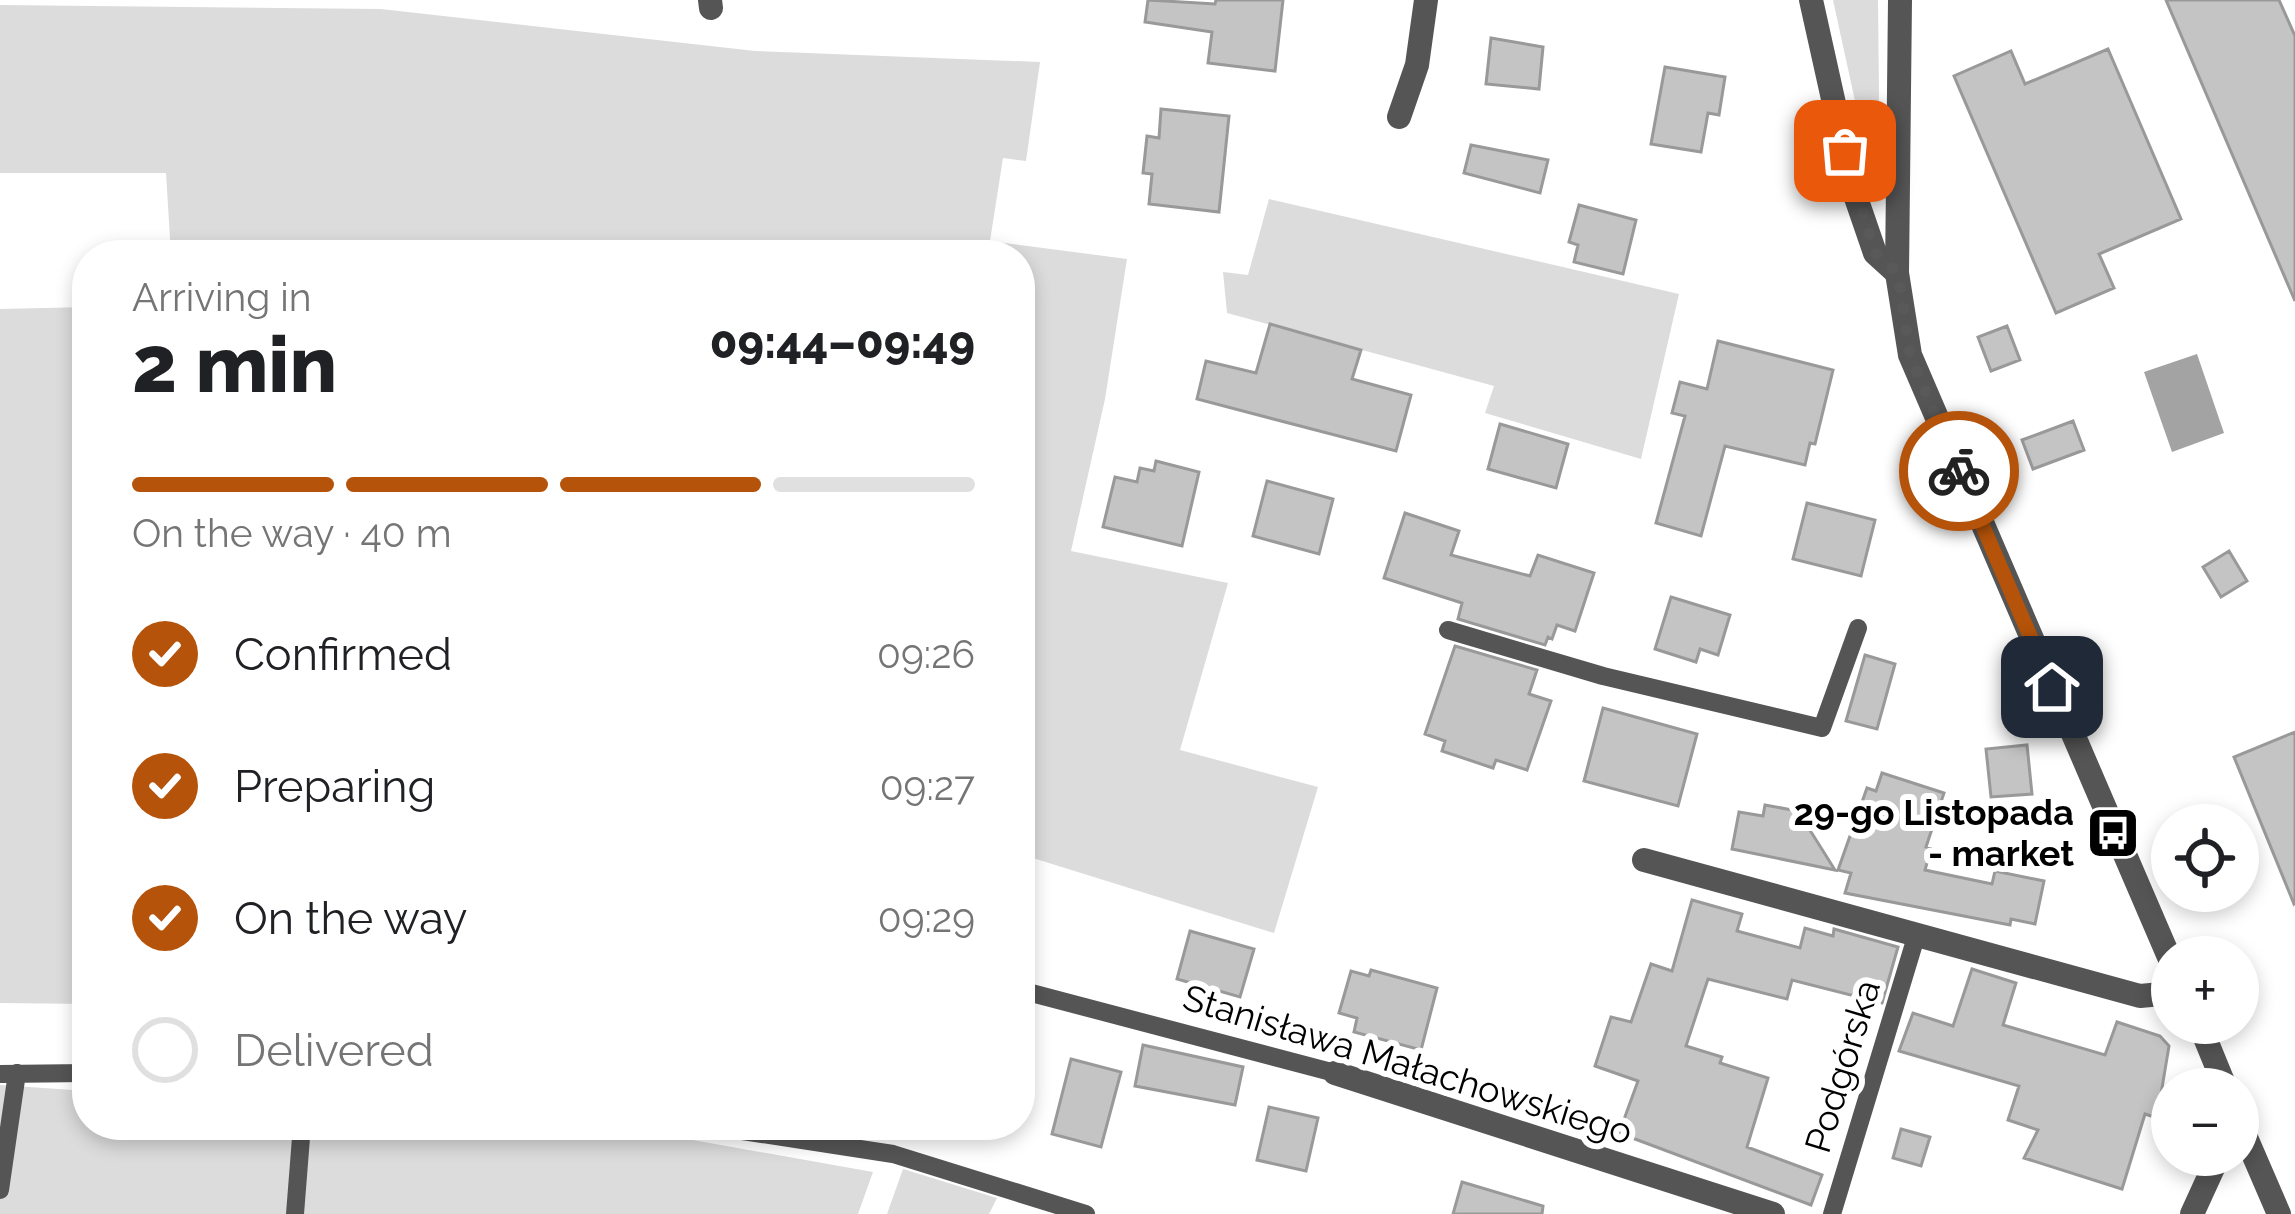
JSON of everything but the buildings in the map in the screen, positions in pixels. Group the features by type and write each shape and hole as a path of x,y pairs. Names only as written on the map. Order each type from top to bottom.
{"street":[{"path":"1399,117 1417,65 1426,0"},
{"path":"1811,0 1853,189 1875,253 1898,273"},
{"path":"1900,0 1898,273 1910,355 2160,936"},
{"path":"1644,860 1916,937 2140,996 2151,995"},
{"name":"Stanisława Małachowskiego","path":"1335,1073 1773,1214"},
{"path":"2259,1168 2279,1214"},
{"path":"2192,1214 2209,1176"}],"lane":[{"path":"1448,630 1603,676 1822,728 1858,628"},
{"name":"Podgórska","path":"1832,1214 1916,937"},
{"name":"Stanisława Małachowskiego","path":"1035,994 1335,1073"},
{"path":"0,1190 8,1073 72,1073"},
{"path":"295,1214 301,1140"},
{"path":"801,1140 893,1154 1085,1214"}],"shaded area":[{"path":"1833,0 1878,0 1880,184 1872,179"},
{"path":"0,5 381,9 755,51 1040,62 1026,161 1003,158 990,240 170,240 166,173 0,173"},
{"path":"1269,199 1679,294 1641,459 1485,413 1494,386 1227,313 1223,272 1248,275"},
{"path":"1035,247 1127,259 1105,399 1071,551 1228,583 1180,750 1318,787 1274,933 1035,859"},
{"path":"72,307 72,1004 0,1003 0,309"},
{"path":"2197,354 2224,433 2172,452 2144,372"},
{"path":"0,1085 72,1090 72,1140 693,1140 873,1172 858,1214 0,1214"},
{"path":"903,1169 997,1198 989,1214 887,1214"}],"way so far":[{"path":"1845,151 1875,253 1898,273 1910,355 1959,471"}],"place":[{"name":"29-go Listopada - market","path":"2113,833"}],"route":[{"path":"1959,471 2052,687"}]}
